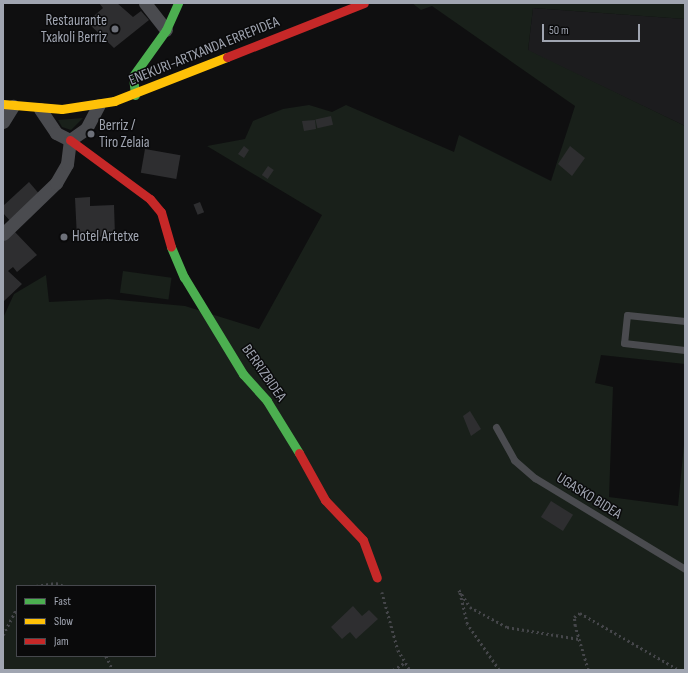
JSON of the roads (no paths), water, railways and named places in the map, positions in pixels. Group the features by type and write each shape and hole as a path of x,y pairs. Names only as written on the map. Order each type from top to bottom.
{"street":[{"path":"145,3 166,30"},
{"path":"135,95 133,76 166,30 178,3"},
{"name":"ENEKURI-ARTXANDA ERREPIDEA","path":"40,109 99,104 135,95 364,3"},
{"path":"3,234 56,183 67,164 70,140 86,129 99,104"},
{"path":"3,122 8,105 40,109"},
{"name":"BERRIZBIDEA","path":"40,109 56,132 70,140 150,199 161,212 174,257 184,277 243,374 267,401 286,436 309,465 325,500 363,540 378,578"}],"lane":[{"path":"685,321 627,315 624,343 685,350"},
{"name":"UGASKO BIDEA","path":"496,427 514,460 535,478 685,569"}],"place":[{"name":"Restaurante Txakoli Berriz","path":"115,29"},
{"name":"Berriz / Tiro Zelaia","path":"91,134"},
{"name":"Hotel Artetxe","path":"64,237"}]}
